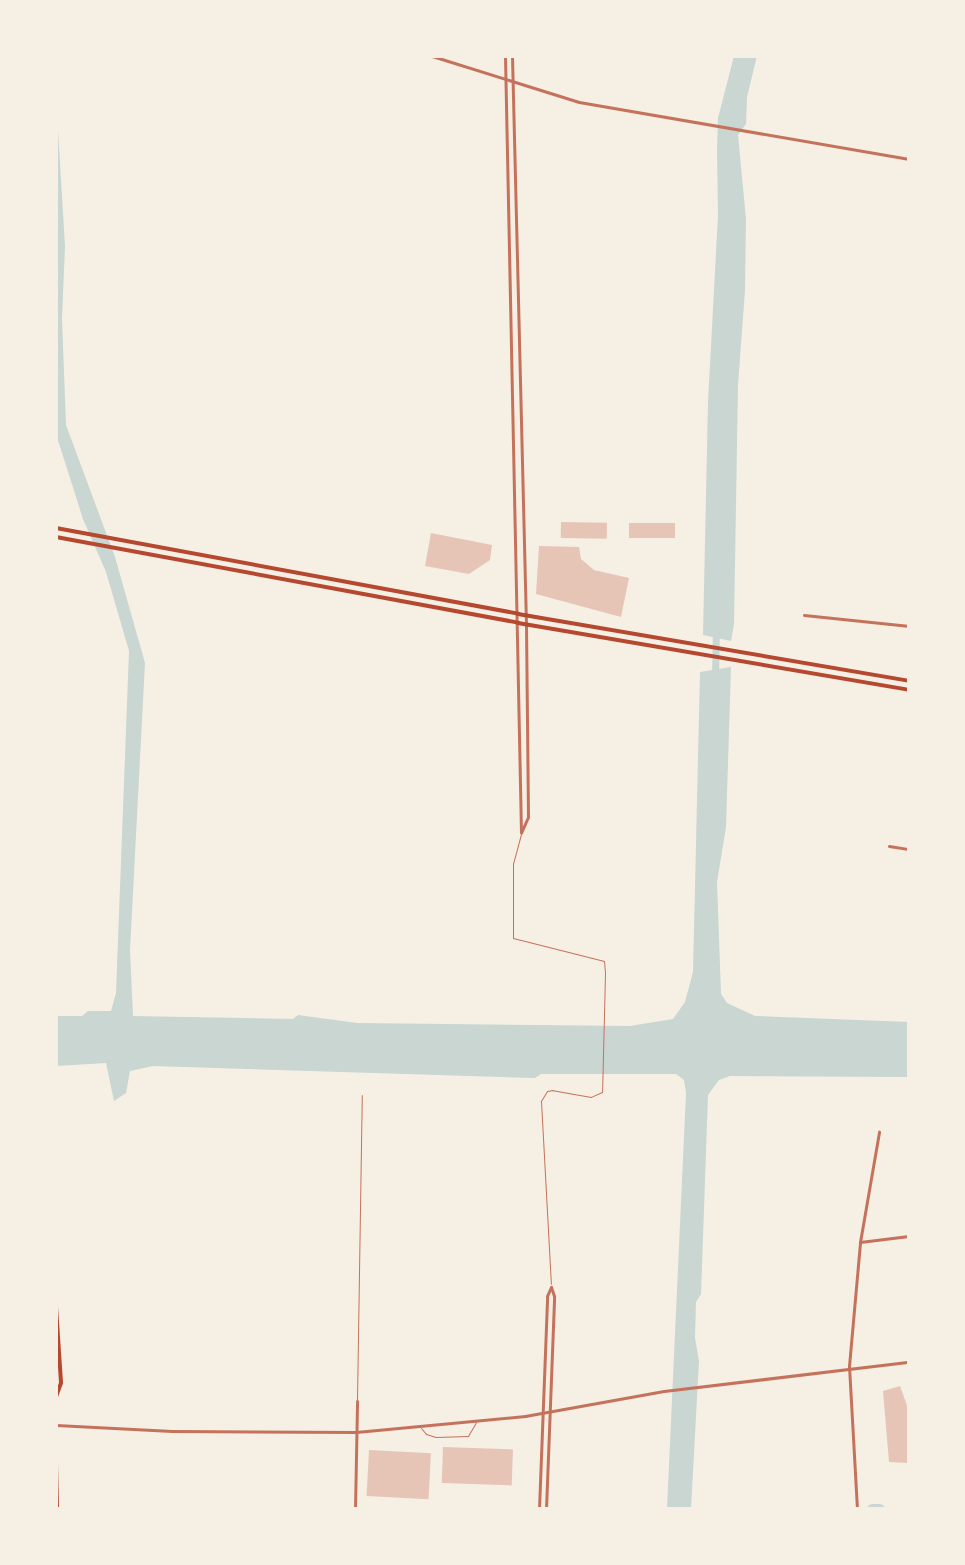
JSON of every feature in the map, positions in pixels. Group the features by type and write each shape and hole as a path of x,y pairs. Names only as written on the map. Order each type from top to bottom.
{"main road":[{"path":"56,528 526,616 909,681"},
{"path":"56,537 526,625 909,690"},
{"path":"56,1307 61,1383 56,1397"},
{"path":"56,1464 57,1509"}],"street":[{"path":"432,56 579,102 909,159"},
{"path":"505,56 521,833"},
{"path":"512,56 526,616 528,817 521,833"},
{"path":"804,615 909,626"},
{"path":"889,846 909,849"},
{"path":"857,1509 849,1366 860,1242 879,1132"},
{"path":"860,1242 909,1236"},
{"path":"546,1509 554,1296 551,1287"},
{"path":"539,1509 547,1296 551,1287"},
{"path":"56,1425 172,1431 356,1432 543,1413 664,1391 849,1366 909,1362"},
{"path":"355,1509 357,1401"}],"lane":[{"path":"521,833 513,863 513,938 604,961 602,1092 591,1097 553,1090 543,1095 551,1287"},
{"path":"357,1401 362,1095"},
{"path":"420,1426 426,1434 436,1437 468,1436 477,1420"}],"shaded area":[{"path":"734,56 757,56 747,97 746,124 738,135 746,219 731,641 703,635 708,402 718,215 718,118"},
{"path":"56,96 65,246 62,319 66,425 115,557 145,663 130,950 133,1016 293,1019 298,1015 357,1023 630,1026 673,1019 685,1002 693,972 700,672 731,667 726,827 717,882 721,994 727,1003 755,1016 909,1022 909,1077 730,1076 719,1080 708,1095 701,1294 696,1302 695,1338 699,1361 691,1509 667,1509 686,1093 684,1080 676,1074 541,1074 535,1078 153,1066 130,1071 126,1093 114,1101 106,1063 56,1066 56,1016 111,1011 116,993 129,651 106,572 83,519 56,434"}],"building":[{"path":"561,522 607,523 607,539 561,538"},
{"path":"629,523 675,523 675,538 629,538"},
{"path":"431,533 492,545 490,560 469,574 425,566"},
{"path":"539,546 579,547 581,559 594,570 629,578 621,617 536,594"},
{"path":"900,1386 909,1411 909,1463 889,1462 883,1391"},
{"path":"443,1447 513,1449 512,1485 442,1483"},
{"path":"369,1450 431,1453 429,1499 367,1496"}],"waterway":[{"path":"715,676 716,629"},
{"path":"872,1509 879,1509"}]}
